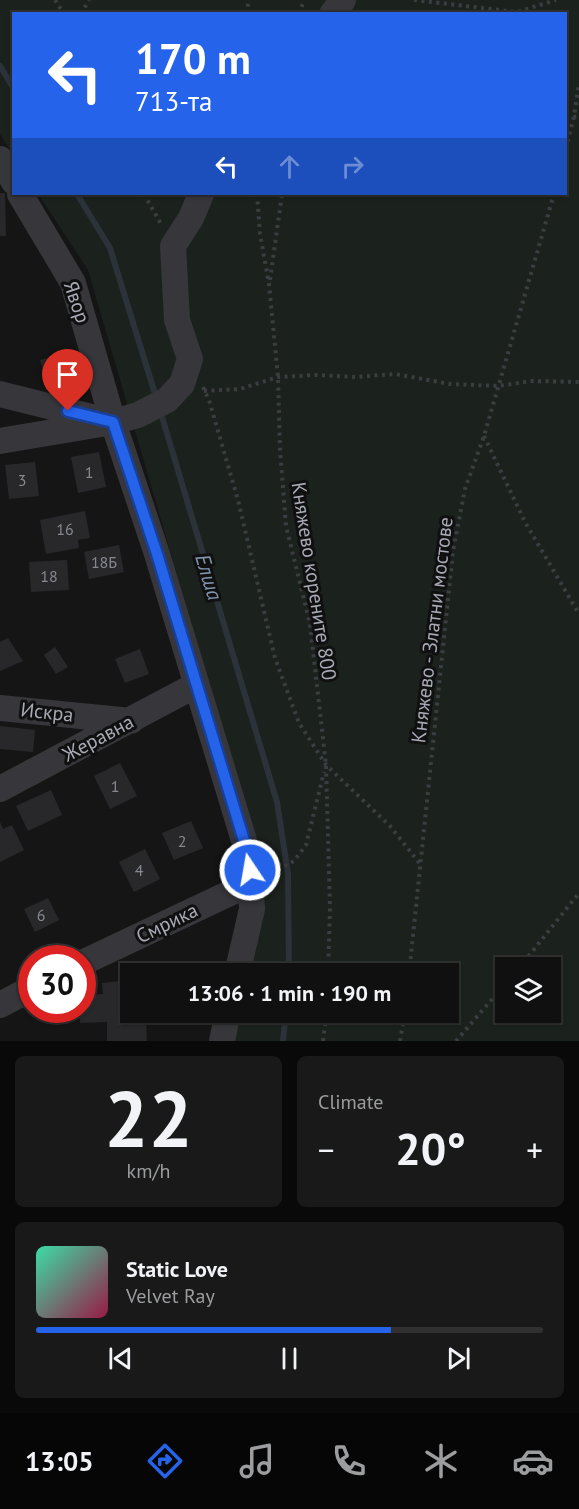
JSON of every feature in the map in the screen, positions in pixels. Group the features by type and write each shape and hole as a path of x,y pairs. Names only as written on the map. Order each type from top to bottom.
{"street":[{"path":"334,12 343,0"},
{"path":"0,159 12,179"},
{"name":"Явор","path":"21,195 73,283 113,422 157,554 249,857 252,909 240,963"},
{"path":"0,441 138,416 167,400 182,384 190,359 177,320 173,246 191,218 201,195"},
{"path":"0,394 113,422"},
{"name":"Жеравна","path":"0,789 196,685"},
{"name":"Искра","path":"0,708 131,721"},
{"name":"Смрика","path":"96,956 251,883"},
{"path":"0,1005 18,995"},
{"path":"222,1041 226,1023"}],"path":[{"path":"414,0 517,12 556,0"},
{"path":"567,146 577,116 579,84"},
{"path":"145,195 173,246"},
{"name":"Княжево корените 800","path":"257,195 278,377 280,450 286,525 310,624 326,765 330,909 328,963"},
{"path":"269,284 282,195"},
{"name":"Княжево - Златни мостове","path":"410,963 453,551 465,489 484,436 554,195"},
{"path":"190,359 204,390 238,500 275,658 299,723 326,765 390,826 421,865"},
{"path":"204,390 240,389 278,377 317,375 356,377 395,374 450,384 498,386 532,381 579,382"},
{"path":"484,436 525,522 579,614"},
{"path":"278,870 294,861 306,845 326,765"},
{"path":"528,957 579,893"},
{"path":"456,1041 495,996"},
{"path":"323,1041 325,1023"},
{"path":"399,1041 403,1023"}],"shaded area":[{"path":"0,0 579,0 579,1041 222,1041 226,1023 459,1023 459,963 239,963 259,855 88,270 39,195 567,195 567,12 12,12 12,153 0,134"}],"building":[{"path":"0,193 5,193 6,236 0,236"},
{"path":"73,350 85,391 52,401 40,360"},
{"path":"99,452 106,487 78,493 71,457"},
{"path":"35,462 39,496 9,499 5,465"},
{"path":"85,511 90,538 78,540 79,548 46,554 40,520"},
{"path":"119,545 124,572 89,579 84,552"},
{"path":"67,560 69,590 31,592 29,562"},
{"path":"8,638 23,661 0,671 0,642"},
{"path":"55,647 68,667 56,674 44,655"},
{"path":"140,649 149,674 125,683 115,659"},
{"path":"0,726 35,730 33,752 0,749"},
{"path":"120,763 137,796 110,809 94,776"},
{"path":"51,790 62,815 28,831 16,806"},
{"path":"191,821 203,848 174,860 162,833"},
{"path":"0,822 3,829 12,825 24,850 0,862"},
{"path":"145,849 160,879 134,892 119,862"},
{"path":"48,898 59,920 35,932 24,909"},
{"path":"120,981 120,1023 146,1023 147,1041 107,1041 107,1022 96,1022 96,994 103,994 102,983"}],"waterway":[{"name":"Елша","path":"0,66 12,86"},
{"name":"Елша","path":"78,195 110,248 156,397"},
{"name":"Елша","path":"160,410 277,802 288,874 289,963"},
{"name":"Елша","path":"283,1041 285,1023"}],"route":[{"path":"68,411 113,422 157,554 249,857 250,870"}]}
